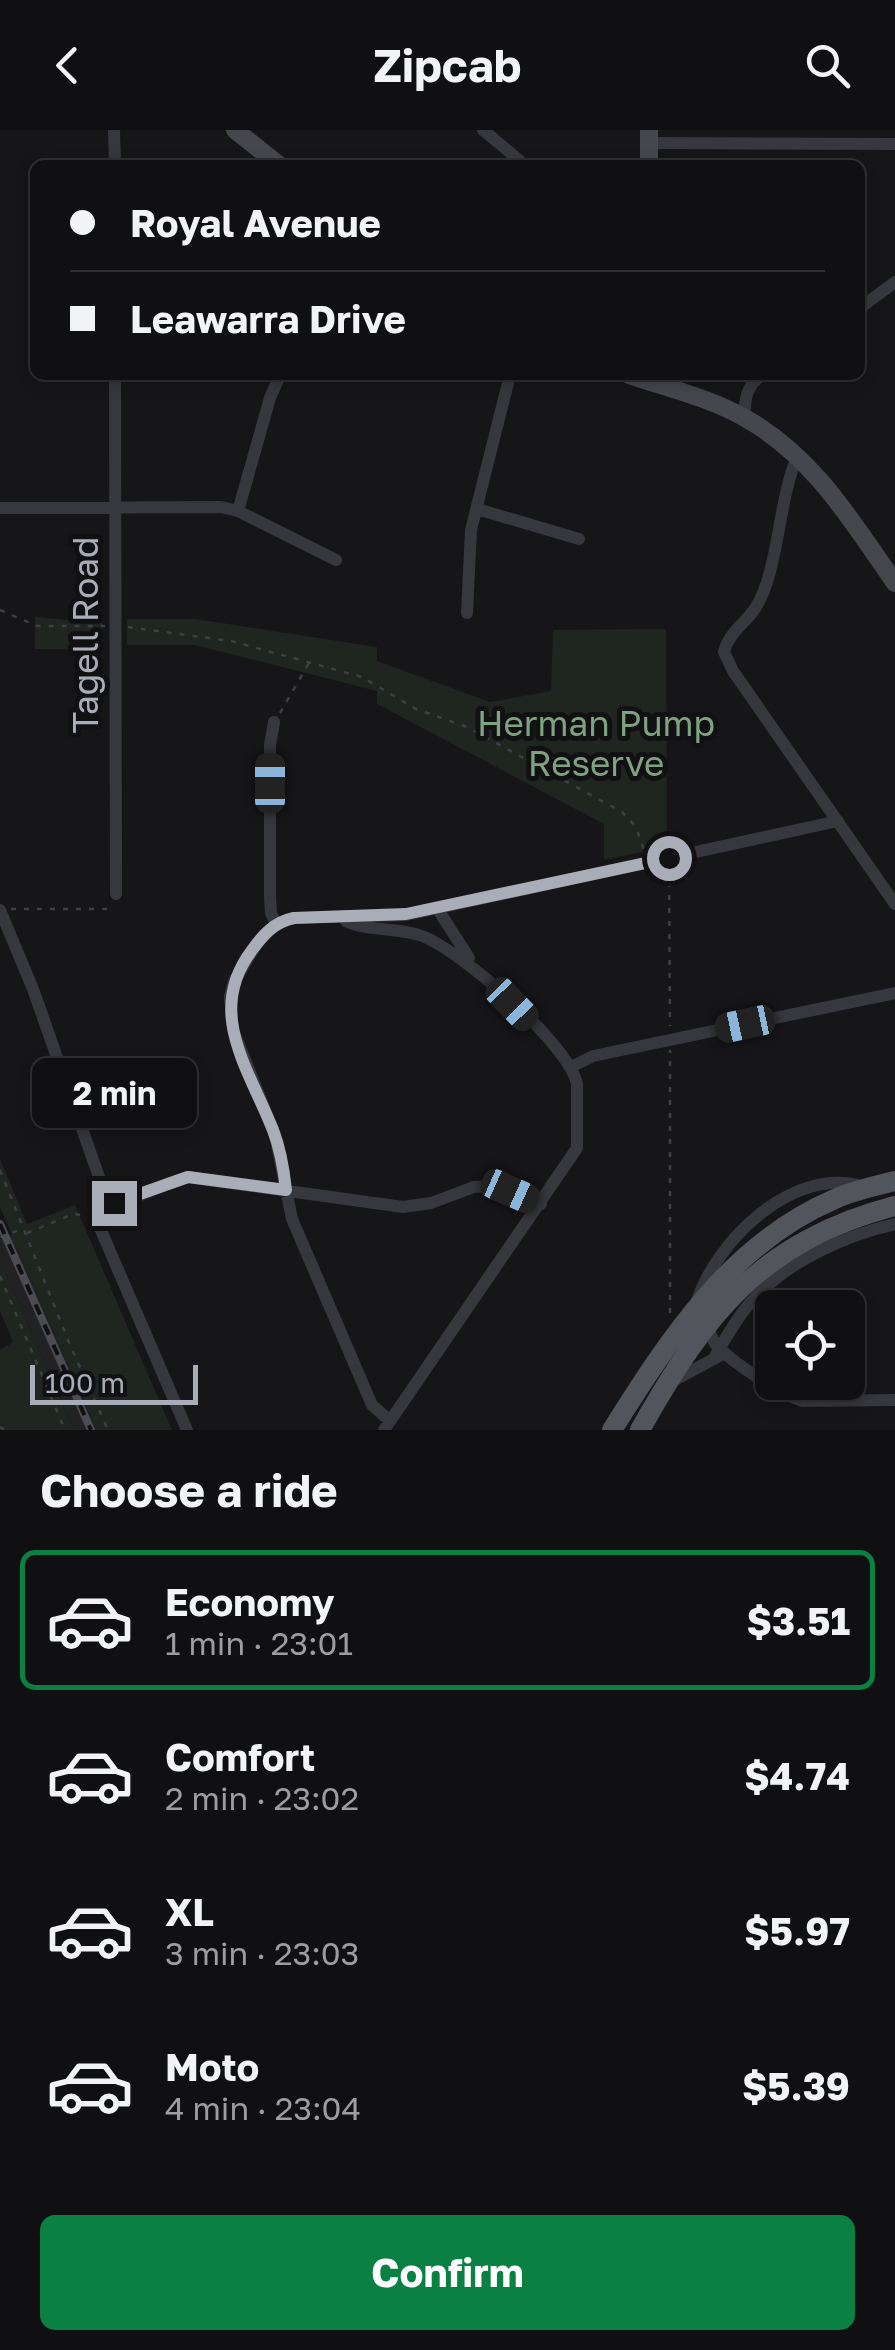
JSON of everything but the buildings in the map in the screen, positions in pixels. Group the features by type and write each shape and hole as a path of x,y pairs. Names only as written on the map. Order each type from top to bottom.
{"main road":[{"path":"237,131 273,160"},
{"path":"646,380 744,417 798,455 816,473 895,583"},
{"path":"612,1430 742,1258 772,1234 837,1198 895,1180"},
{"path":"640,1430 701,1316 803,1241 854,1217 895,1206"}],"street":[{"path":"114,130 114,160"},
{"path":"483,130 519,160"},
{"path":"649,136 895,144"},
{"path":"865,304 895,282"},
{"name":"Tagell Road","path":"115,380 116,894"},
{"path":"238,511 278,380"},
{"path":"467,613 467,553 509,380"},
{"path":"744,417 746,395 757,380"},
{"path":"798,455 764,588 756,608 727,640 724,652 895,904"},
{"path":"0,508 221,507 238,511 336,560"},
{"path":"476,509 579,539"},
{"path":"274,722 270,745 270,904 276,924"},
{"path":"338,917 354,925 418,934 445,946 476,969 571,1067 577,1084 577,1148 387,1426 372,1405 298,1236 275,1135 241,1058 230,1010 234,980 243,962 276,924 294,918 338,917 396,916 838,822"},
{"path":"437,908 476,969"},
{"path":"0,910 33,989 86,1140 98,1178 98,1218 104,1238 187,1430"},
{"path":"571,1067 593,1056 895,993"},
{"path":"101,1202 119,1202 188,1177 402,1208 431,1203 474,1187 491,1186 540,1204"},
{"path":"662,1388 721,1353 752,1302 776,1280 836,1244 895,1224"},
{"path":"701,1316 721,1353 789,1396 802,1401 895,1400"}],"path":[{"path":"0,610 37,626 115,626 231,642 362,677 416,709 467,727 622,812 636,828 649,862"},
{"path":"274,722 310,662"},
{"path":"669,864 670,1028"},
{"path":"0,910 107,908 116,894"},
{"path":"670,1049 670,1313"},
{"path":"0,1170 108,1430"},
{"path":"26,1234 73,1214 98,1218"},
{"path":"0,1237 24,1228"},
{"path":"0,1276 65,1430"},
{"path":"0,1427 5,1430"}],"shaded area":[{"path":"12,1234 96,1430 74,1430 0,1260 0,1239"}],"green space":[{"path":"35,617 102,623 102,649 35,649"},
{"name":"Herman Pump Reserve","path":"127,619 196,619 377,647 377,661 490,702 551,691 553,630 666,629 667,847 604,860 604,824 377,704 377,691 194,645 127,645"},
{"path":"0,1159 27,1224 75,1205 172,1430 96,1430 0,1207"},
{"path":"0,1260 74,1430 0,1430 0,1350 13,1342 0,1311"}],"railway":[{"path":"0,1224 91,1430"}],"route":[{"path":"114,1203 188,1177 286,1190 275,1135 241,1058 230,1010 234,980 243,962 276,924 294,918 406,914 669,858"}]}
